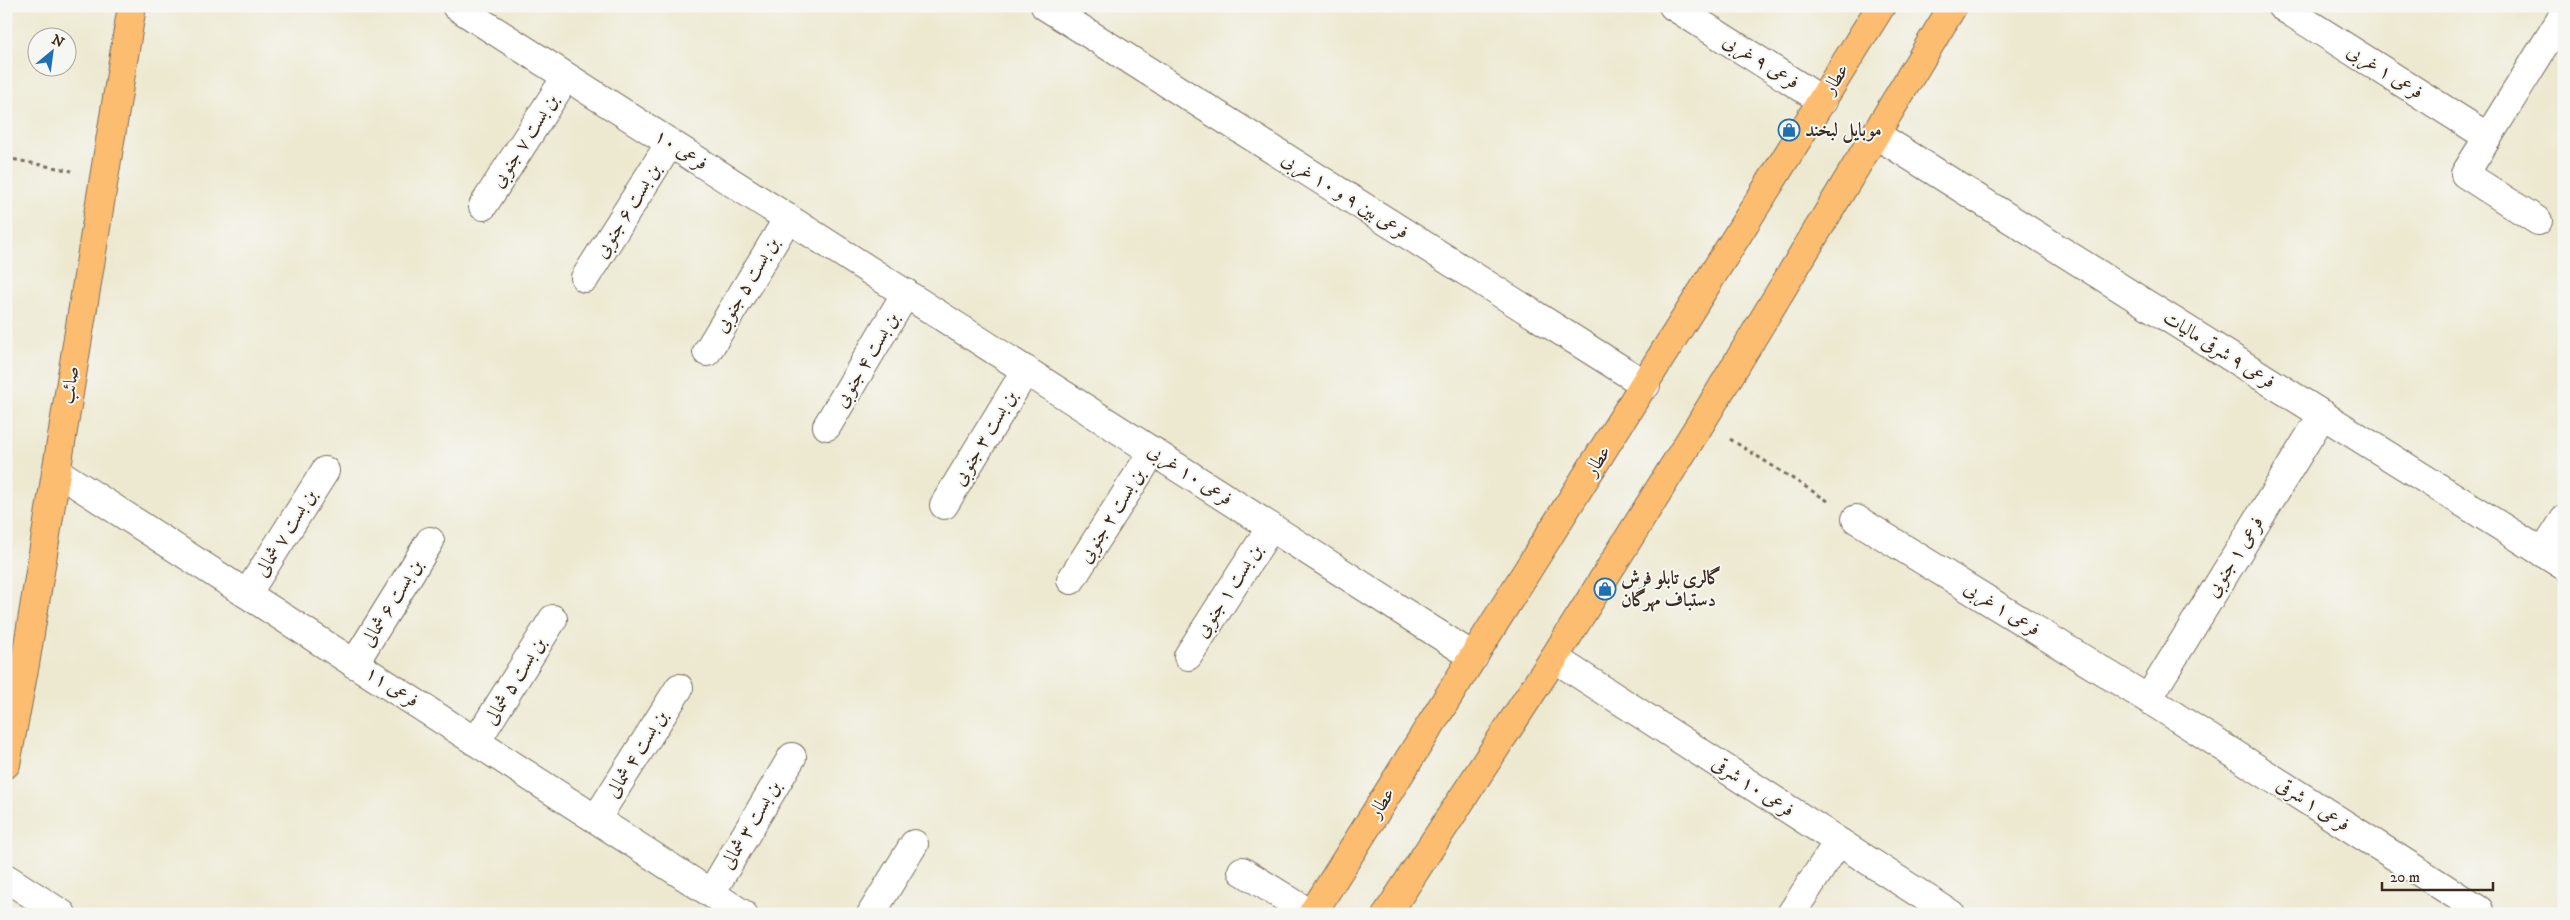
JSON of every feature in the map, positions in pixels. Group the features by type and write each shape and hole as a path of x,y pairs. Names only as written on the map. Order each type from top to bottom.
{"main road":[{"name":"صائب","path":"6,764 25,664 132,6"},
{"name":"عطار","path":"1312,914 1646,385 1881,6"},
{"path":"1387,914 1554,658 1702,421 1953,6"}],"street":[{"name":"فرعی ۱۰","path":"456,6 906,293"},
{"name":"فرعی بین ۹ و ۱۰ غربی","path":"1045,6 1646,385"},
{"name":"فرعی ۹ غربی","path":"1673,6 1823,101"},
{"name":"فرعی ۱ غربی","path":"2282,6 2488,137"},
{"path":"2538,221 2465,174 2564,14"},
{"name":"بن بست ۷ جنوبی","path":"483,206 566,77"},
{"name":"فرعی ۹ شرقی مالیات","path":"1874,134 2553,560"},
{"name":"بن بست ۶ جنوبی","path":"585,278 670,143"},
{"name":"بن بست ۵ جنوبی","path":"707,352 788,218"},
{"name":"فرعی ۱۰ غربی","path":"906,293 1474,656"},
{"name":"بن بست ۴ جنوبی","path":"827,426 906,293"},
{"name":"بن بست ۳ جنوبی","path":"944,505 1026,370"},
{"name":"فرعی ۱ جنوبی","path":"2148,699 2323,414"},
{"name":"بن بست ۲ جنوبی","path":"1071,580 1152,451"},
{"name":"بن بست ۷ شمالی","path":"248,594 325,471"},
{"name":"فرعی ۱۱","path":"56,472 596,819 725,906"},
{"name":"فرعی ۱ غربی","path":"1856,518 2148,699"},
{"path":"2553,560 2564,520"},
{"name":"بن بست ۱ جنوبی","path":"1188,656 1271,527"},
{"name":"بن بست ۶ شمالی","path":"354,664 430,542"},
{"name":"بن بست ۵ شمالی","path":"476,742 553,619"},
{"name":"فرعی ۱۰ شرقی","path":"1554,658 1951,914"},
{"name":"بن بست ۴ شمالی","path":"596,819 679,688"},
{"name":"فرعی ۱ شرقی","path":"2148,699 2479,910"},
{"name":"بن بست ۳ شمالی","path":"725,906 792,757"},
{"path":"1791,914 1838,842"},
{"path":"871,914 914,844"},
{"path":"1242,871 1312,914"},
{"path":"6,878 62,914"}],"path":[{"path":"6,158 104,178"},
{"path":"1702,421 1856,518"}],"place":[{"name":"موبایل لبخند","path":"1789,130"},
{"name":"گالری تابلو فرش دستباف مهرگان","path":"1605,589"}]}
